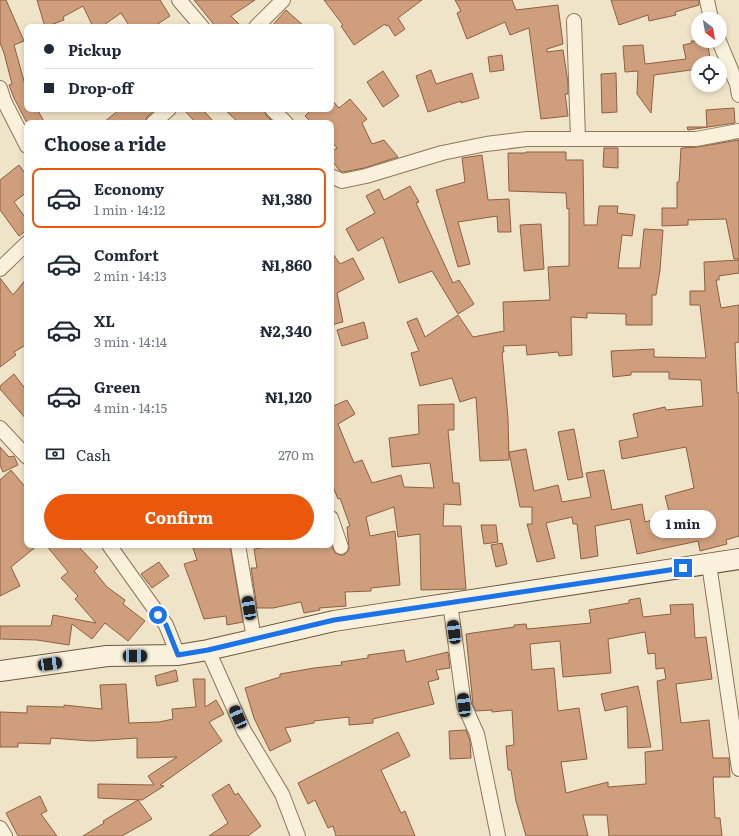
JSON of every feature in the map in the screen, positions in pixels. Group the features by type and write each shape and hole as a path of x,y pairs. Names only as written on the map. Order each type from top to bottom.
{"street":[{"path":"179,0 199,24"},
{"path":"259,24 283,0"},
{"path":"706,0 710,12"},
{"path":"574,21 578,138"},
{"path":"722,48 737,84 739,95"},
{"path":"0,88 4,101 24,140"},
{"path":"156,120 166,112"},
{"path":"275,112 283,120"},
{"path":"334,177 342,181 366,176 442,153 486,144 527,139 696,139 739,131"},
{"path":"0,269 24,246"},
{"path":"0,428 24,454"},
{"path":"334,527 341,547"},
{"path":"111,548 166,625 178,655"},
{"path":"239,548 254,639"},
{"path":"0,671 107,656 178,655 208,650 334,620 739,559"},
{"path":"709,564 739,769"},
{"path":"450,603 464,705 477,734 498,836"},
{"path":"208,650 244,730 282,794 298,836"},
{"path":"0,828 5,836"}],"building":[{"path":"0,0 6,0 24,41 14,45 24,81 24,112 39,112 43,120 25,120 9,85 12,84 0,43"},
{"path":"37,0 160,0 170,16 158,24 128,24 121,13 105,24 92,24 83,6 63,17 64,20 53,24 44,24"},
{"path":"194,0 255,0 231,16 239,24 214,24"},
{"path":"324,0 422,0 398,18 405,29 395,36 388,25 386,26 385,24 354,45 341,26 343,25"},
{"path":"455,0 512,0 516,10 558,5 563,44 547,49 547,52 563,50 568,83 568,94 565,94 568,116 541,119 529,28 510,35 505,22 467,39 457,13 461,11"},
{"path":"611,0 699,0 699,5 675,12 676,15 649,21 648,15 619,25"},
{"path":"286,10 302,24 274,24"},
{"path":"691,43 691,48 708,48 710,56 691,56 691,70 654,75 651,113 637,94 638,71 625,72 623,46 643,45 645,64 686,59 683,45"},
{"path":"502,55 504,70 490,72 488,57"},
{"path":"431,70 436,84 472,73 479,98 461,103 461,101 428,112 416,76"},
{"path":"383,71 399,96 383,107 367,82"},
{"path":"616,73 617,112 602,113 601,74"},
{"path":"350,99 367,119 362,123 372,144 384,140 398,157 364,168 343,172 339,170 334,163 334,150 337,148 334,144 334,120 309,120 305,116 309,112 334,112 334,102 339,108"},
{"path":"734,108 735,123 688,130 687,127 707,127 706,110"},
{"path":"116,112 153,112 146,120 107,120"},
{"path":"186,112 205,112 212,120 193,120"},
{"path":"227,112 265,112 271,120 236,120"},
{"path":"739,140 739,259 734,259 726,219 688,220 688,225 662,226 662,208 677,208 677,182 679,182 681,148"},
{"path":"604,148 618,148 618,168 603,167"},
{"path":"566,152 566,160 583,160 584,225 597,225 599,206 618,206 617,213 635,215 632,236 622,235 618,268 640,268 644,229 663,230 660,270 656,295 652,295 652,325 626,325 626,314 587,313 587,318 571,317 572,355 559,356 558,352 527,355 526,345 503,346 504,352 502,352 508,418 509,460 480,461 476,397 460,402 452,378 420,386 411,353 419,351 407,322 417,318 425,337 458,315 473,337 504,331 503,302 550,300 548,267 569,266 569,208 567,209 566,193 509,191 508,153"},
{"path":"482,155 488,200 509,199 511,232 498,232 497,216 458,222 470,264 458,267 436,190 465,182 462,158"},
{"path":"19,165 24,172 24,194 14,202 24,216 24,232 19,236 0,210 0,180"},
{"path":"410,186 419,202 416,203 453,283 459,280 474,304 458,314 432,271 399,283 383,237 358,251 346,229 375,213 366,196 379,189 384,200"},
{"path":"541,224 544,269 524,271 520,225"},
{"path":"334,255 340,264 353,258 364,279 337,293 343,322 334,324"},
{"path":"739,260 739,273 719,276 719,280 716,280 721,308 739,305 739,342 735,343 737,393 739,393 739,536 726,540 727,544 700,551 698,541 637,554 630,519 595,526 598,556 581,559 577,524 573,524 572,517 546,523 555,558 537,562 527,524 532,524 532,507 520,507 509,452 526,449 534,491 558,485 562,502 591,497 586,473 604,470 612,510 642,504 645,522 670,515 665,496 694,488 686,447 622,459 619,441 638,437 633,414 665,407 666,410 703,406 701,380 669,379 669,372 631,372 631,375 613,377 611,351 654,349 654,357 706,358 700,305 690,305 690,291 705,291 704,262"},
{"path":"0,278 13,295 24,282 24,346 14,352 16,355 0,367"},
{"path":"364,322 368,338 342,346 337,330"},
{"path":"14,374 24,387 24,417 0,389 0,386"},
{"path":"347,400 355,414 338,424 354,463 362,460 372,483 401,475 404,487 434,488 430,463 392,467 389,438 419,434 418,405 454,404 454,430 448,430 453,483 459,483 461,505 444,504 443,526 461,526 466,589 421,590 420,534 398,537 394,507 366,517 370,536 395,531 400,585 371,588 371,591 345,592 346,606 319,608 320,610 304,613 301,602 273,608 257,608 251,568 257,568 254,549 333,548 335,553 344,555 349,549 347,527 350,526 340,498 338,499 334,489 334,406"},
{"path":"574,429 583,477 568,480 558,432"},
{"path":"0,447 9,457 14,456 18,465 3,472 0,465"},
{"path":"11,470 24,485 24,548 34,548 11,567 20,586 0,596 0,480"},
{"path":"481,525 496,525 498,542 484,544"},
{"path":"502,543 507,564 496,567 491,545"},
{"path":"48,548 80,548 98,567 94,571 107,587 125,600 123,604 145,621 128,641 105,623 92,639 72,624 69,645 37,640 0,639 0,626 51,626 53,615 96,623 75,599 78,596 61,578 68,572"},
{"path":"193,548 231,548 243,622 227,625 226,616 204,619 184,564 197,560"},
{"path":"159,562 169,576 152,588 141,574"},
{"path":"640,598 643,617 671,614 670,605 693,604 695,638 706,637 712,679 676,684 681,723 709,720 713,758 729,758 730,777 713,777 715,818 720,818 722,836 609,836 607,815 583,815 588,836 526,836 516,801 511,770 508,770 506,746 514,745 512,710 492,712 492,710 476,711 473,705 466,634 514,627 514,625 526,624 527,629 591,623 589,610 629,603 629,600","holes":["645,632 648,654 655,653 656,669 664,668 666,679 657,681 663,750 645,752 646,784 608,787 608,782 566,793 561,762 587,759 579,708 558,711 554,668 532,670 530,644 560,641 563,677 611,673 608,639"]},
{"path":"404,650 406,662 448,652 450,668 436,670 439,679 428,682 434,704 373,719 373,723 349,725 349,717 314,721 314,723 285,728 291,741 270,751 254,718 245,688 280,677 280,674 342,665 341,662 368,658 368,655"},
{"path":"176,670 178,681 157,686 155,676"},
{"path":"193,679 205,679 205,707 216,700 224,714 209,722 222,741 160,785 164,786 142,800 98,798 98,784 154,785 148,776 177,757 137,758 137,738 91,741 51,738 50,744 18,743 18,747 0,747 0,712 27,713 27,706 64,707 64,705 102,709 100,685 126,684 129,723 159,722 173,719 172,709 196,707"},
{"path":"638,686 651,747 628,748 627,706 605,711 601,694"},
{"path":"466,730 470,741 471,758 450,759 449,731"},
{"path":"398,732 410,756 381,770 401,813 405,811 415,836 336,836 333,826 328,828 315,800 308,804 298,783"},
{"path":"229,784 235,795 238,793 261,826 248,836 209,836 228,823 212,795"},
{"path":"40,796 47,811 41,814 57,836 18,836 6,813"},
{"path":"138,800 152,819 122,836 83,836 104,823 103,821"}],"route":[{"path":"158,615 166,625 178,655 208,650 334,620 683,568"}]}
